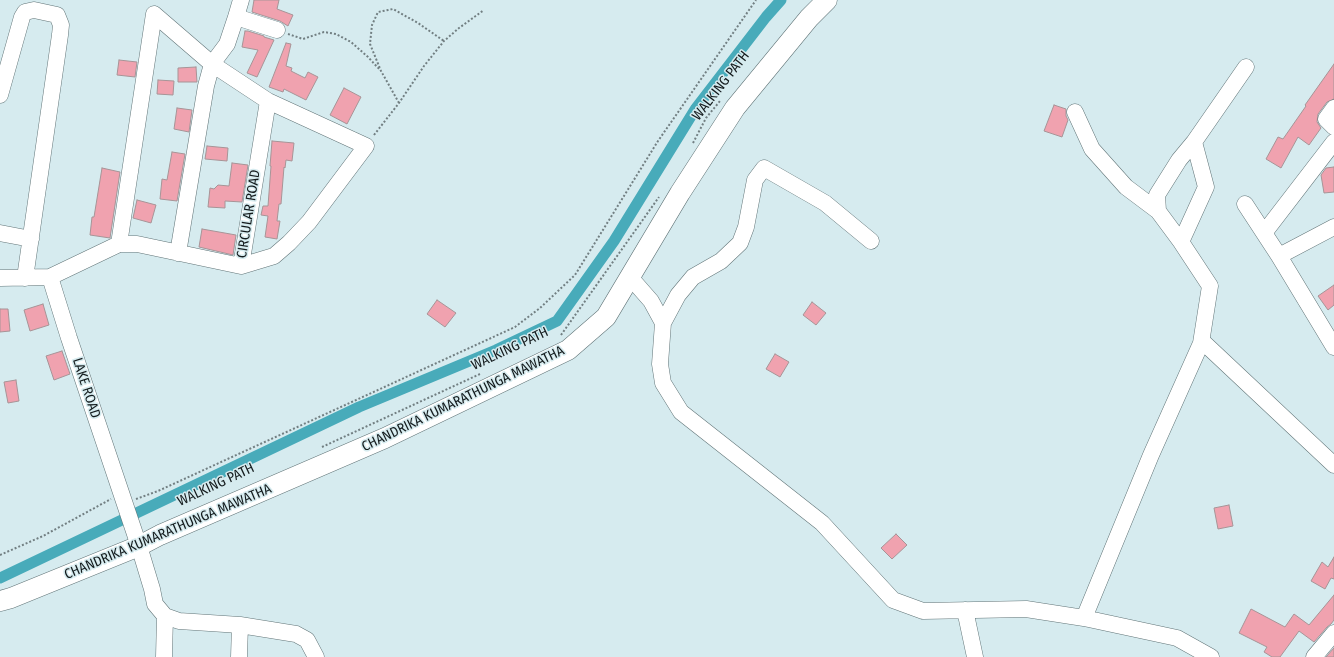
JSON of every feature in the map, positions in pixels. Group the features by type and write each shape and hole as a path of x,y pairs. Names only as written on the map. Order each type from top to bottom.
{"main road":[{"name":"CHANDRIKA KUMARATHUNGA MAWATHA","path":"0,601 18,595 136,540 160,535 385,438 568,350 606,317 680,192 736,108 809,18 827,0"}],"street":[{"path":"178,253 206,86 212,64 227,44 241,0"},
{"path":"0,95 22,17 25,12 34,10 57,15 61,25 60,35 25,278"},
{"path":"119,244 154,14 212,64 268,101 366,146 308,222 289,243 274,256 241,266"},
{"path":"236,17 277,30"},
{"path":"1158,211 1157,195 1178,160 1194,142 1246,67"},
{"name":"CIRCULAR ROAD","path":"50,277 119,244 137,244 241,266 268,101"},
{"path":"1334,108 1326,119 1334,127"},
{"path":"1075,112 1092,149 1126,187 1158,211 1181,242 1210,286 1201,343 1151,455 1084,618"},
{"path":"1181,242 1206,187 1194,142"},
{"path":"1264,233 1334,142"},
{"path":"871,241 825,203 764,168 755,180 746,227 740,243 721,261 693,276 678,295 663,323 660,364 663,383 682,412 822,523 892,600 923,611 1026,609 1084,618 1177,638 1211,657"},
{"path":"1245,204 1279,256 1334,347"},
{"path":"1279,256 1334,227"},
{"path":"0,233 31,238"},
{"path":"0,278 50,277"},
{"name":"LAKE ROAD","path":"50,277 152,589 155,604 165,616"},
{"path":"630,277 651,301 663,323"},
{"path":"1201,343 1202,341 1334,465"},
{"path":"964,610 975,657"},
{"path":"164,657 165,616 180,621 240,625 296,634 307,640 316,657"},
{"path":"239,657 240,625"},
{"path":"1314,657 1334,633"}],"path":[{"path":"0,555 122,498 158,491 515,327 540,308 575,275 658,141 756,0"},
{"path":"400,103 381,71 370,44 372,25 378,12 393,9 418,23 444,41"},
{"path":"366,146 400,103 424,66 444,41 484,10"},
{"path":"277,30 303,38 324,32 336,34 351,42 381,71"},
{"name":"WALKING PATH","path":"693,144 706,118 721,100"},
{"name":"WALKING PATH","path":"559,338 660,195"},
{"name":"WALKING PATH","path":"322,448 480,374"}],"building":[{"path":"254,0 279,0 277,9 293,15 288,26 280,21 252,12"},
{"path":"245,31 274,40 257,77 247,73 258,50 242,47"},
{"path":"286,43 291,44 286,66 292,68 291,71 305,78 308,72 318,77 306,100 284,89 283,92 269,87"},
{"path":"119,60 137,62 135,77 117,75"},
{"path":"1334,64 1334,99 1327,102 1318,114 1317,122 1321,128 1309,145 1298,137 1281,168 1266,159 1278,137 1283,139"},
{"path":"196,67 197,82 178,82 178,68"},
{"path":"158,80 174,81 173,95 157,94"},
{"path":"344,88 361,97 347,124 330,115"},
{"path":"1054,105 1066,109 1066,116 1068,120 1062,137 1044,131"},
{"path":"177,108 192,110 189,132 174,129"},
{"path":"272,141 294,143 292,161 286,160 285,168 284,167 281,204 279,204 277,221 280,221 277,239 265,237 268,216 261,215 263,206 268,206"},
{"path":"207,146 228,148 227,161 205,159"},
{"path":"172,152 185,154 177,201 160,199 162,179 167,180"},
{"path":"232,163 248,165 242,202 225,201 225,208 208,207 210,188 214,189 218,185 229,186"},
{"path":"1334,167 1334,192 1324,193 1321,175 1326,168"},
{"path":"102,168 120,172 110,238 90,235 92,217 94,217"},
{"path":"137,200 156,205 151,223 133,218"},
{"path":"202,229 236,235 233,255 199,247"},
{"path":"1334,285 1334,305 1328,310 1318,296"},
{"path":"437,300 456,313 445,327 427,314"},
{"path":"812,302 826,313 816,325 803,315"},
{"path":"43,304 49,325 30,331 24,310"},
{"path":"0,309 8,309 10,331 0,332"},
{"path":"62,351 70,374 54,380 46,356"},
{"path":"775,354 789,362 780,377 766,369"},
{"path":"16,380 19,401 8,403 4,382"},
{"path":"1229,505 1233,526 1218,529 1214,508"},
{"path":"896,534 907,545 892,559 881,548"},
{"path":"1334,557 1334,579 1331,578 1325,589 1311,581 1322,562 1328,567"},
{"path":"1334,595 1334,620 1331,624 1314,642 1299,631 1280,657 1272,657 1264,652 1267,647 1239,633 1251,609 1285,627 1294,614 1309,625"},
{"path":"1334,648 1334,657 1326,657"}],"waterway":[{"path":"0,578 359,407 496,350 557,321 614,241 696,108 766,17 781,0"}]}
